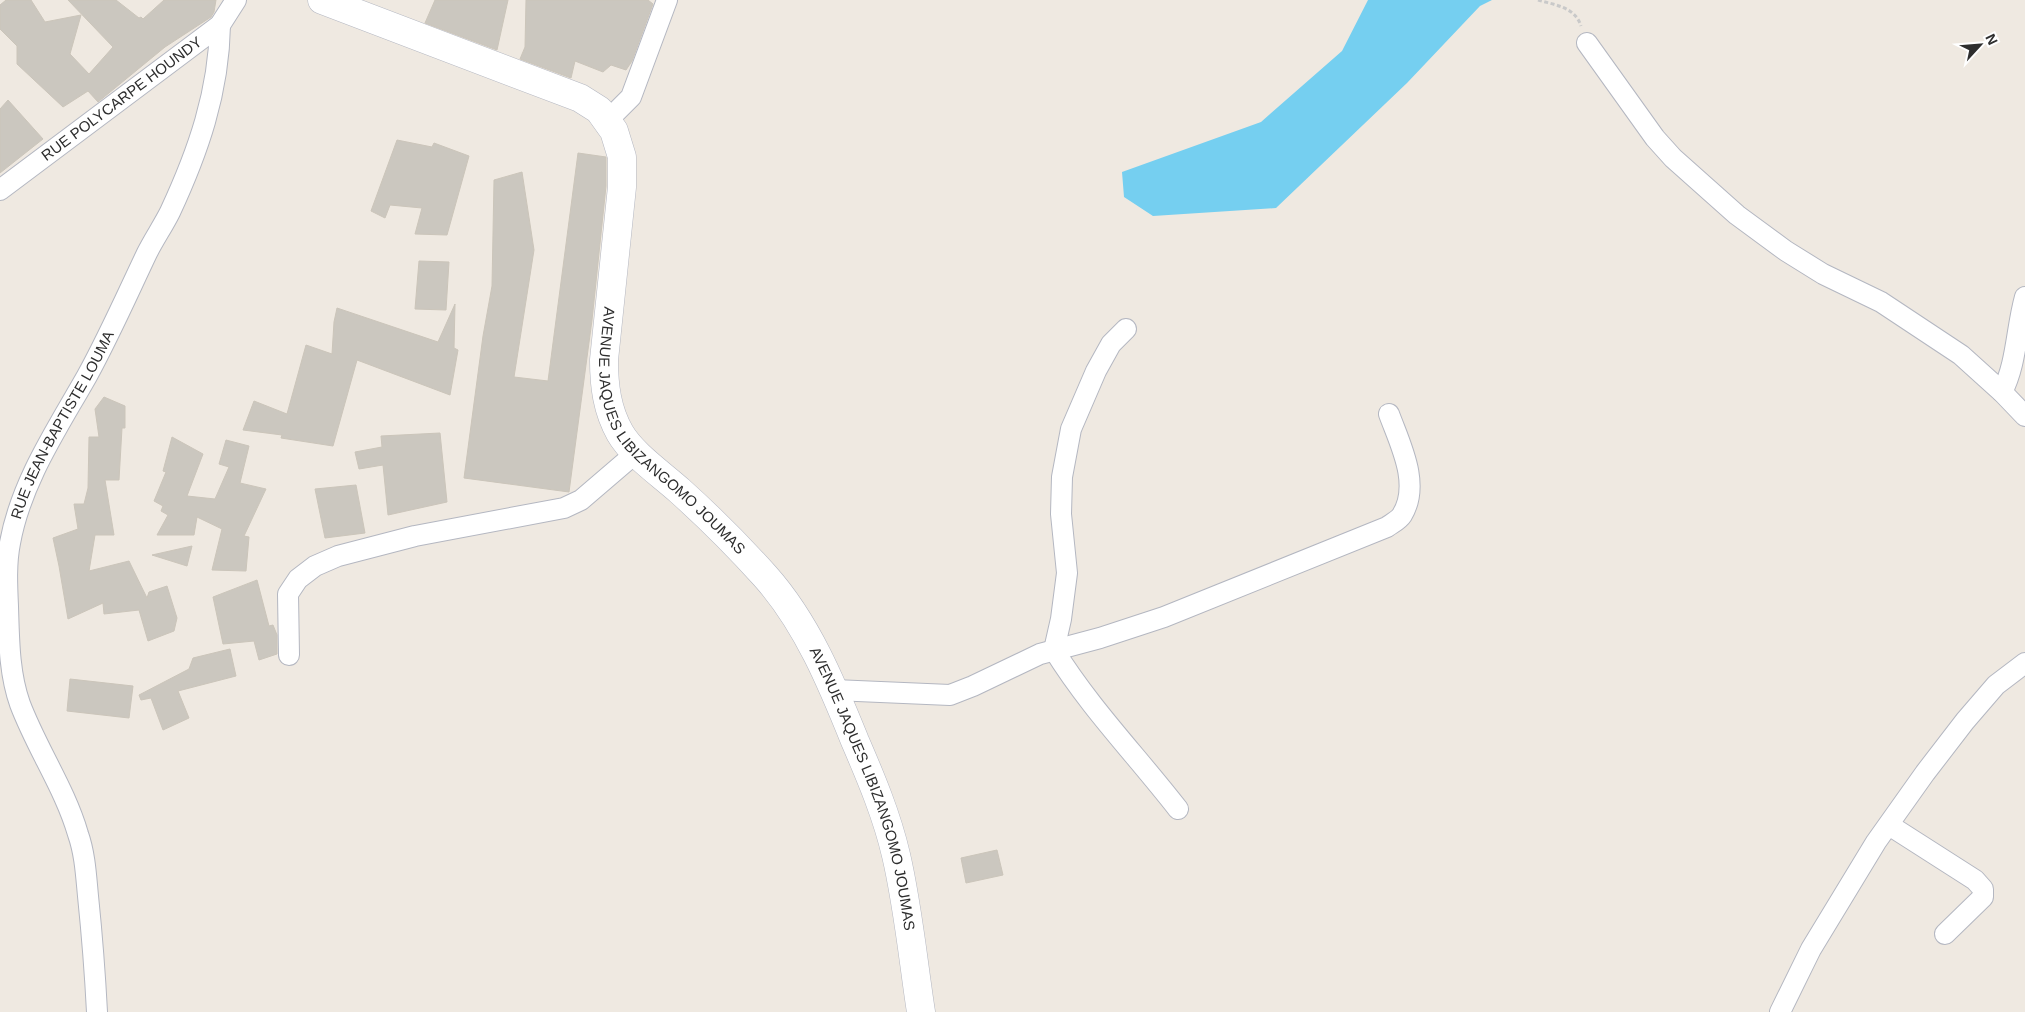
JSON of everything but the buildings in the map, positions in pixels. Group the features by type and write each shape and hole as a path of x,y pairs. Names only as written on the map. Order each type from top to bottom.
{"main road":[{"name":"AVENUE JAQUES LIBIZANGOMO JOUMAS","path":"322,0 580,98 599,110 614,131 622,157 622,186 604,360 604,386 611,414 621,435 637,452 729,537 781,594 814,648 834,690 881,805 896,856 921,1012"}],"street":[{"name":"RUE POLYCARPE HOUNDY","path":"0,190 220,25 236,0"},
{"path":"606,121 631,97 667,0"},
{"name":"RUE JEAN-BAPTISTE LOUMA","path":"97,1012 89,905 84,857 79,837 71,811 20,704 14,683 9,651 7,593 9,545 15,518 44,450 115,325 148,251 168,215 189,169 206,121 214,86 220,25"},
{"path":"1587,43 1655,138 1673,158 1737,215 1786,251 1815,269 1882,302 1961,354 2025,416"},
{"path":"2002,392 2013,368 2019,320 2025,297"},
{"path":"1126,329 1111,344 1096,371 1071,428 1062,477 1061,514 1066,573 1061,619 1054,650 1092,706 1147,769 1178,809"},
{"path":"834,690 950,694 973,686 1024,660 1164,617 1387,527 1402,516 1410,485 1406,464 1390,414"},
{"path":"289,655 288,594 298,579 315,566 338,556 416,536 564,508 581,500 637,452"},
{"path":"1780,1012 1811,949 1865,858 1925,773 1965,721 1996,685 2017,667 2025,663"},
{"path":"1889,825 1975,880 1983,889 1983,897 1945,934"}],"path":[{"path":"1538,0 1565,7 1579,19 1587,43"}],"water":[{"path":"1368,0 1492,0 1480,6 1407,83 1276,208 1153,216 1124,197 1122,172 1261,122 1342,51"}]}
